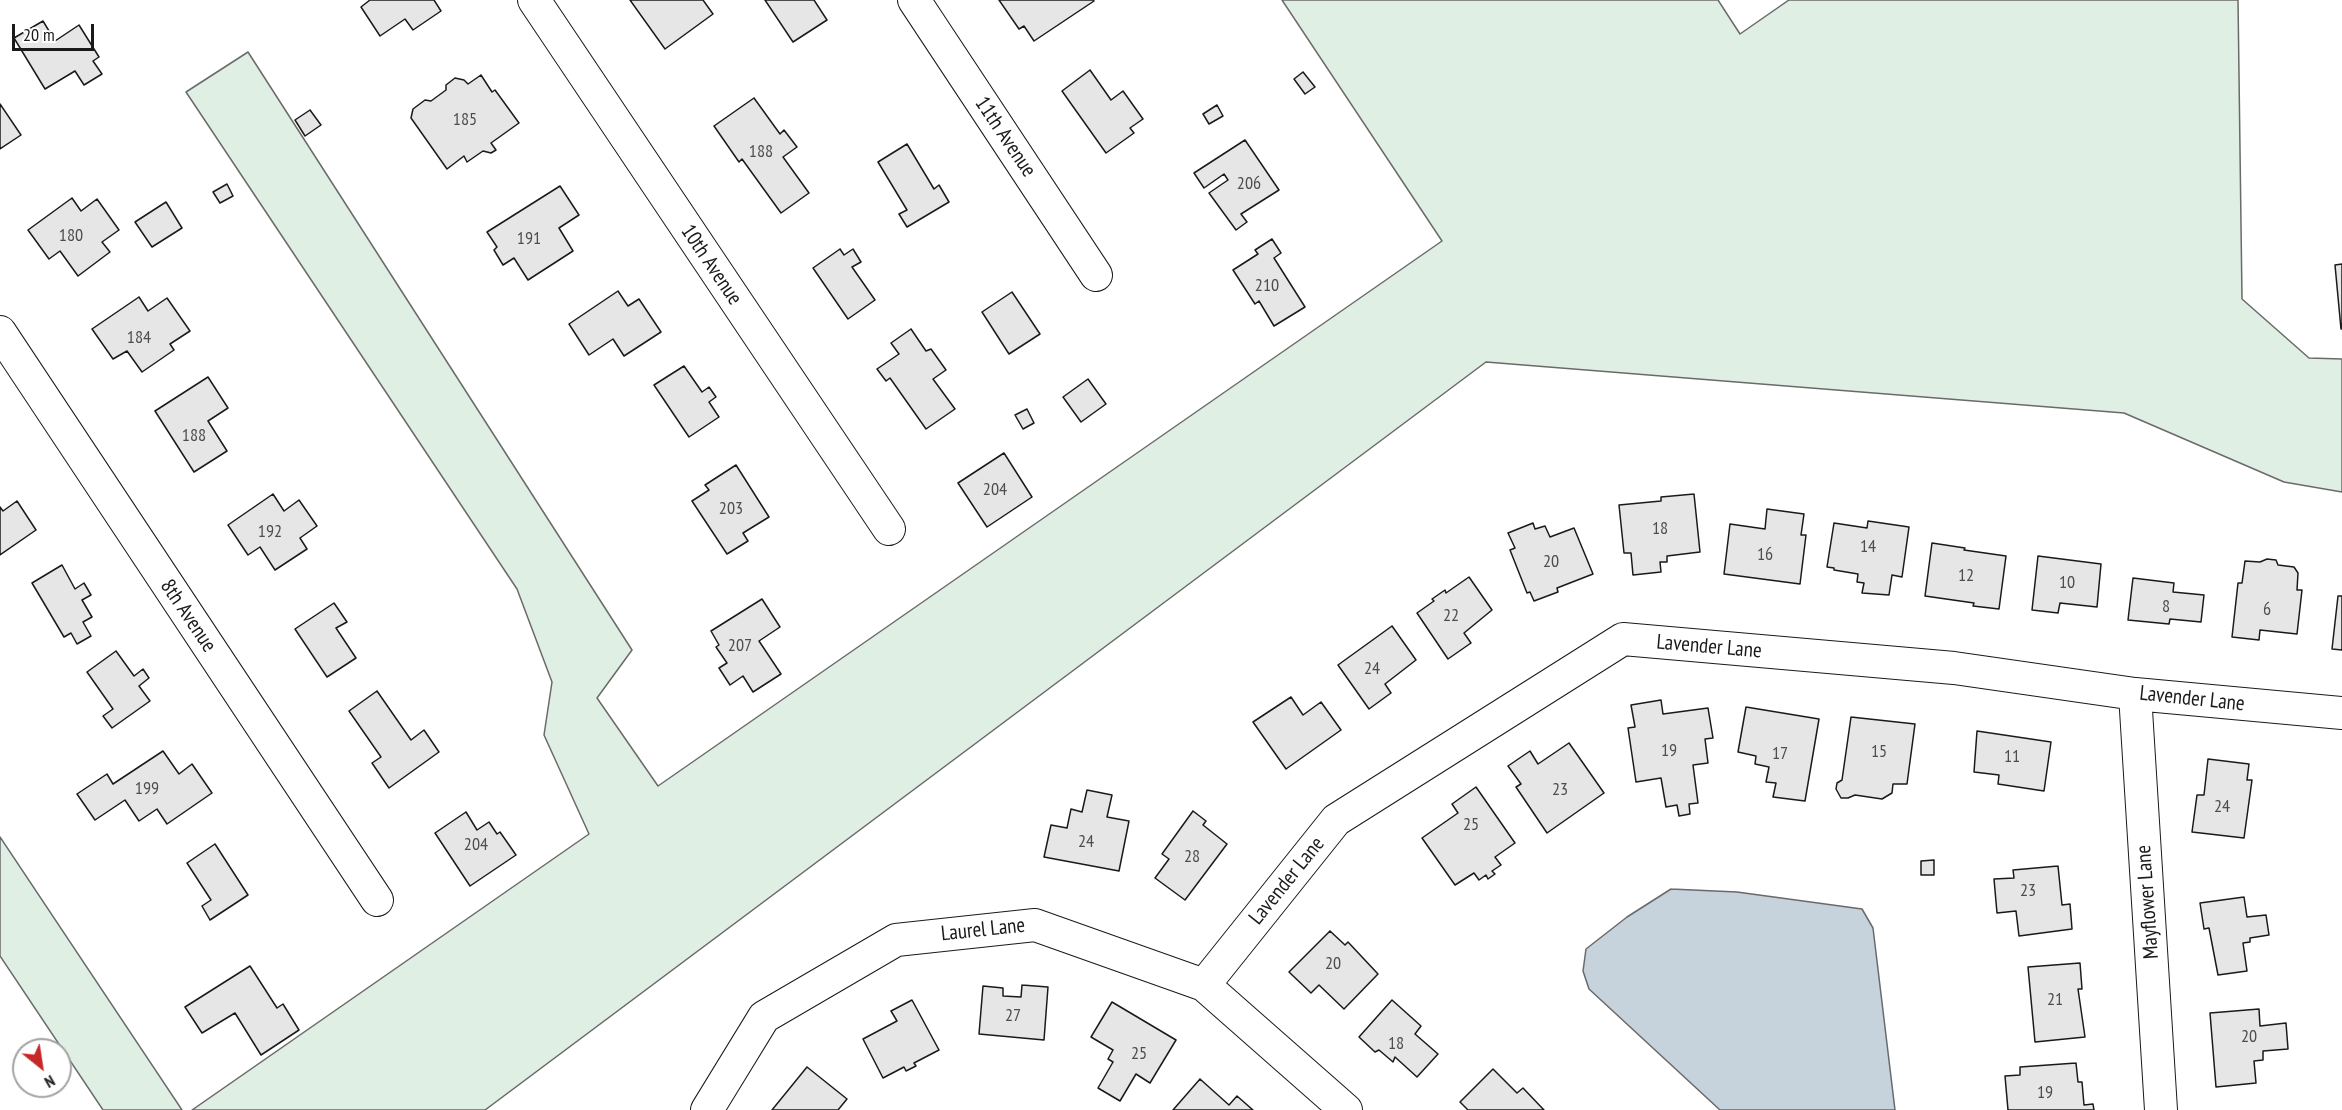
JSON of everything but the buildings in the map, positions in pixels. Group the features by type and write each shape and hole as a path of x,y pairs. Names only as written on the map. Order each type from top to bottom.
{"street":[{"name":"10th Avenue","path":"534,0 889,530"},
{"name":"11th Avenue","path":"914,0 1096,275"},
{"name":"8th Avenue","path":"0,332 377,900"},
{"name":"Lavender Lane","path":"1204,985 1336,820 1623,639 1954,668 2135,694 2342,713"},
{"name":"Mayflower Lane","path":"2135,694 2161,1110"},
{"name":"Laurel Lane","path":"707,1110 764,1017 896,940 1035,925 1204,985 1346,1110"}],"green space":[{"path":"1282,0 1718,0 1740,34 1789,0 2238,0 2242,299 2309,358 2342,359 2342,492 2284,482 2124,413 1486,362 485,1110 192,1110 589,834 544,735 552,682 517,589 186,92 248,52 632,650 597,698 658,786 1442,241"},
{"path":"0,837 182,1110 103,1110 72,1064 72,1038 55,1038 0,956"}],"shaded area":[{"path":"1671,889 1737,892 1862,909 1873,928 1895,1110 1720,1110 1589,989 1583,971 1586,949 1627,917"}]}
